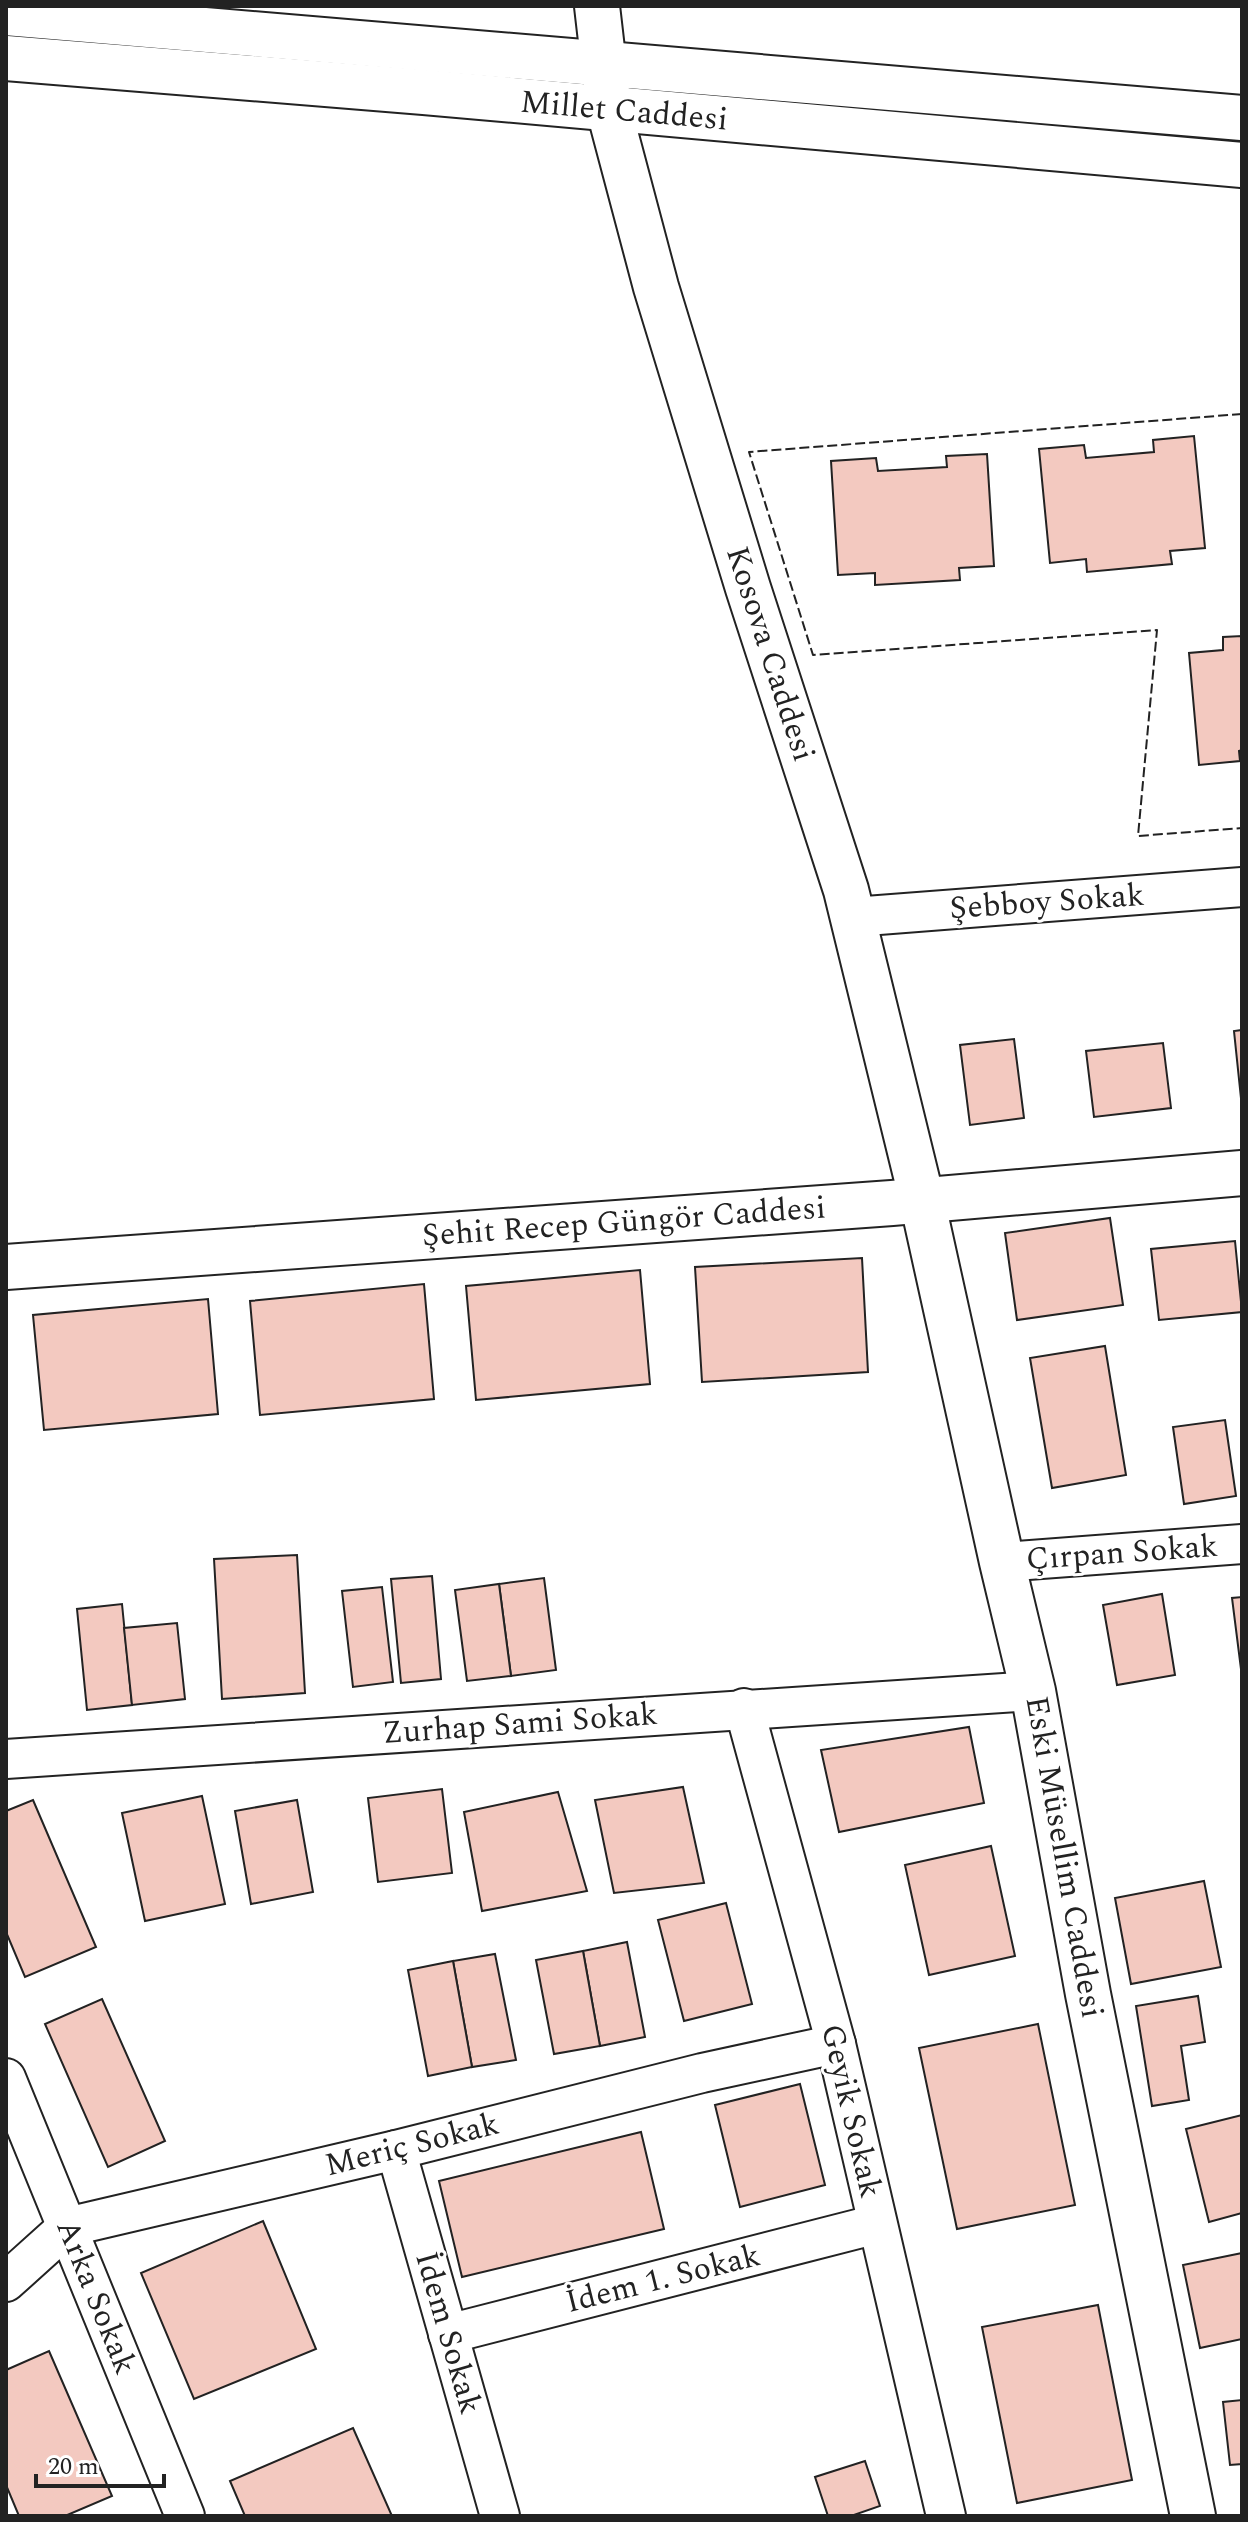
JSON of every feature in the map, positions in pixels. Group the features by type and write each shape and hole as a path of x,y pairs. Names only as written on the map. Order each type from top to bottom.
{"street":[{"path":"597,6 603,64"},
{"name":"Millet Caddesi","path":"6,13 1242,118"},
{"name":"Millet Caddesi","path":"6,58 1242,165"},
{"name":"Kosova Caddesi","path":"603,64 609,110 658,296 846,890 922,1200"},
{"name":"Şebboy Sokak","path":"853,917 1242,887"},
{"name":"Şehit Recep Güngör Caddesi","path":"6,1267 922,1200 1242,1173"},
{"name":"Eski Müsellim Caddesi","path":"922,1200 1033,1691 1088,1994 1193,2516"},
{"name":"Çırpan Sokak","path":"1002,1562 1242,1544"},
{"name":"Zurhap Sami Sokak","path":"6,1759 1033,1691"},
{"name":"Geyik Sokak","path":"744,1708 836,2044 946,2516"},
{"name":"Meriç Sokak","path":"6,2282 67,2227 396,2150 702,2073 836,2044"},
{"name":"Arka Sokak","path":"6,2078 185,2516"},
{"name":"İdem Sokak","path":"396,2150 500,2516"},
{"name":"İdem 1. Sokak","path":"448,2334 877,2224"}],"building":[{"path":"1194,436 1205,548 1170,551 1172,564 1087,572 1086,559 1050,563 1039,449 1084,445 1086,458 1154,452 1153,440"},
{"path":"987,454 994,566 959,568 960,580 875,585 875,573 838,575 831,461 876,458 878,471 947,467 946,456"},
{"path":"1242,636 1240,761 1199,765 1189,653 1223,650 1223,637"},
{"path":"1242,1030 1242,1108 1234,1031"},
{"path":"1014,1039 1024,1118 970,1125 960,1045"},
{"path":"1163,1043 1171,1108 1094,1117 1086,1051"},
{"path":"1110,1218 1123,1305 1017,1320 1005,1233"},
{"path":"1235,1241 1242,1312 1159,1320 1151,1249"},
{"path":"862,1258 868,1372 702,1382 695,1267"},
{"path":"640,1270 650,1384 476,1400 466,1286"},
{"path":"424,1284 434,1399 260,1415 250,1301"},
{"path":"208,1299 218,1414 44,1430 33,1315"},
{"path":"1105,1346 1126,1475 1052,1488 1030,1358"},
{"path":"1225,1420 1236,1496 1184,1504 1173,1427"},
{"path":"297,1555 305,1693 222,1699 214,1559"},
{"path":"432,1576 441,1679 401,1683 391,1579"},
{"path":"544,1578 556,1670 511,1676 499,1584"},
{"path":"499,1584 511,1676 467,1681 455,1590"},
{"path":"382,1587 393,1682 353,1687 342,1591"},
{"path":"1162,1594 1175,1675 1117,1685 1103,1605"},
{"path":"1242,1597 1242,1677 1232,1598"},
{"path":"122,1604 132,1705 87,1710 77,1609"},
{"path":"177,1623 185,1699 132,1705 124,1628"},
{"path":"969,1727 984,1803 839,1832 821,1750"},
{"path":"683,1787 704,1883 614,1893 595,1800"},
{"path":"442,1789 452,1873 378,1882 368,1798"},
{"path":"558,1792 587,1891 482,1911 464,1812"},
{"path":"202,1796 225,1904 145,1921 122,1813"},
{"path":"33,1800 96,1947 25,1977 6,1932 6,1811"},
{"path":"297,1800 313,1892 251,1904 235,1811"},
{"path":"991,1846 1015,1956 929,1975 905,1865"},
{"path":"1204,1881 1221,1967 1131,1984 1115,1898"},
{"path":"726,1903 752,2004 684,2021 658,1920"},
{"path":"627,1942 645,2037 600,2046 583,1951"},
{"path":"583,1951 600,2046 554,2054 536,1960"},
{"path":"495,1954 516,2060 472,2067 453,1961"},
{"path":"453,1961 472,2067 428,2076 408,1970"},
{"path":"1198,1996 1205,2042 1181,2046 1189,2100 1152,2106 1136,2006"},
{"path":"102,1999 165,2141 108,2167 45,2024"},
{"path":"1038,2024 1075,2205 957,2229 919,2048"},
{"path":"800,2084 825,2185 740,2207 715,2105"},
{"path":"1242,2115 1242,2213 1209,2222 1186,2129"},
{"path":"641,2132 664,2229 462,2277 439,2181"},
{"path":"263,2221 316,2349 194,2399 141,2273"},
{"path":"1242,2253 1242,2339 1200,2348 1183,2265"},
{"path":"1098,2305 1132,2480 1017,2503 982,2327"},
{"path":"49,2351 112,2496 65,2516 19,2516 6,2485 6,2370"},
{"path":"1242,2400 1242,2464 1230,2465 1223,2402"},
{"path":"353,2428 392,2516 245,2516 230,2481"},
{"path":"865,2461 880,2506 851,2516 828,2516 815,2477"}],"fence":[{"path":"1242,414 749,452 813,655 1157,630 1138,836 1242,828"}]}
